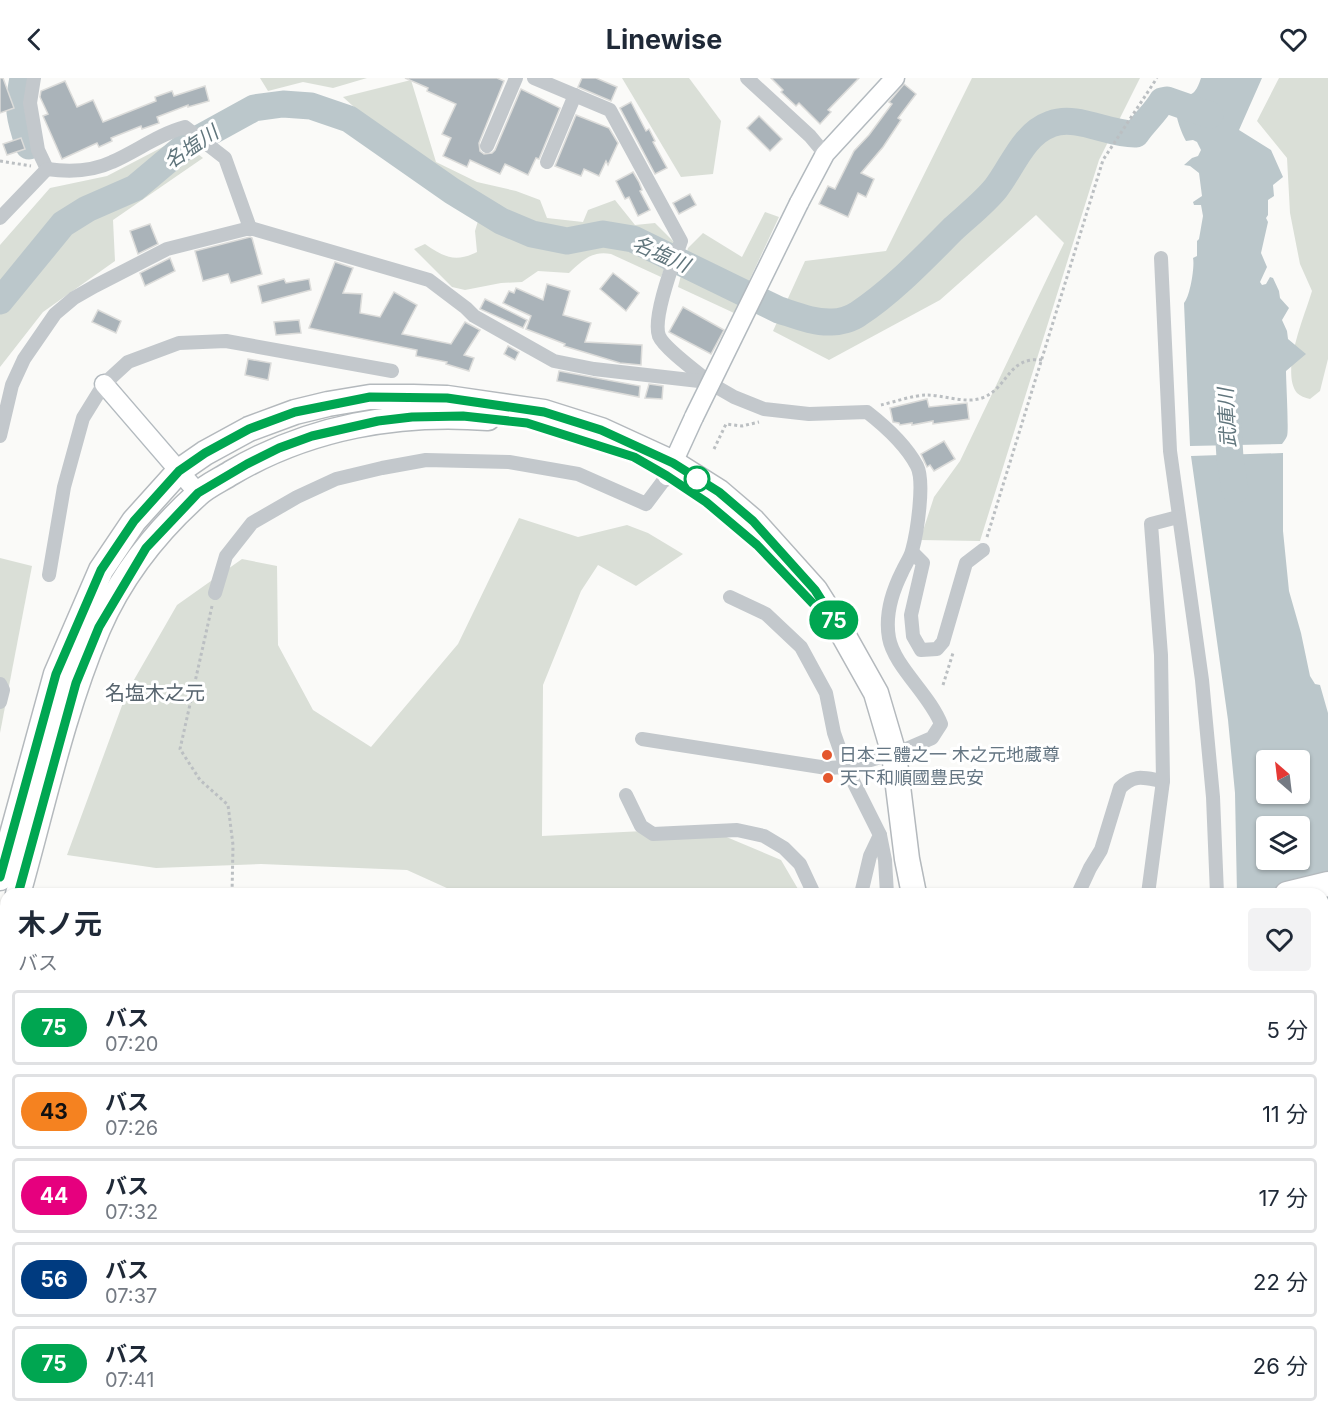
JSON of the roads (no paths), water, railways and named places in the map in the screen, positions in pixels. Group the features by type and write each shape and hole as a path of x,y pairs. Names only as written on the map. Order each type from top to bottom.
{"highway":[{"path":"0,878 56,674 101,570 134,521 179,471 205,453 249,429 295,412 370,397 447,398 544,412 601,430 670,470 757,545 844,636 876,693 894,754 913,888"},
{"path":"20,888 76,683 99,627 146,548 198,493 279,448 312,436 361,424 412,417 463,416 527,423 670,470"},
{"path":"1312,888 1328,884"}],"street":[{"path":"487,146 516,78"},
{"path":"534,78 610,110 681,241 668,279 657,323 659,337 708,382 764,409 809,414 867,412 908,451 918,468 919,514 912,552 892,597 888,622 889,640 899,660 936,710 940,724 932,738 894,754 846,766 826,768 642,739"},
{"path":"747,78 810,136 825,154"},
{"path":"215,593 226,556 252,523 297,497 336,479 426,460 509,462 578,474 646,504 670,470 825,154 895,78"},
{"path":"37,79 30,103 38,150 47,169"},
{"path":"547,162 574,95"},
{"path":"47,169 67,172 110,163 171,131 185,128 225,158 249,228"},
{"path":"0,218 47,169"},
{"path":"0,436 12,385 24,359 55,314 64,306 95,286 167,249 249,228 429,280 474,316 554,361 594,369 708,382"},
{"path":"1161,258 1170,451 1202,680 1214,797 1217,888"},
{"path":"49,575 64,487 82,418 104,384 128,362 179,343 226,341 392,371"},
{"path":"104,384 198,493"},
{"path":"1149,888 1162,781 1161,655 1151,524 1178,517"},
{"path":"912,552 923,563 911,615 913,636 921,650 937,649 943,642 966,563 983,550"},
{"path":"730,597 766,614 801,647 826,693 834,733 846,766 880,835 885,860 887,888"},
{"path":"0,684 3,690 0,702"},
{"path":"1081,888 1089,868 1101,850 1120,788 1127,780 1136,777 1162,781"},
{"path":"626,795 641,826 653,834 737,830 764,836 784,848 800,864 811,888"},
{"path":"862,888 870,856 880,835"}],"water":[{"path":"1201,78 1262,78 1239,130 1271,150 1283,177 1273,185 1274,196 1268,200 1266,218 1268,222 1261,253 1267,267 1260,282 1262,285 1266,284 1270,277 1273,278 1280,298 1289,308 1282,320 1288,339 1306,354 1286,371 1288,432 1282,444 1190,446 1184,303 1190,288 1193,258 1197,256 1197,241 1203,216 1201,205 1194,205 1193,202 1202,196 1199,173 1190,166 1184,165 1198,156 1201,150 1197,142 1186,141 1179,126 1176,103 1181,97 1195,91"},
{"path":"1283,453 1283,531 1289,591 1310,676 1315,684 1320,685 1328,713 1328,888 1237,888 1235,793 1228,720 1191,456"}],"waterway":[{"path":"23,78 20,112 29,146"},
{"name":"名塩川","path":"0,301 63,224 87,209 135,188 185,146 254,108 283,104 311,106 349,119 452,191 501,221 532,234 567,241 603,234 633,239 779,310 825,322 842,321 855,316 895,285 991,194 1019,152 1041,129 1051,124 1071,121 1136,134 1162,101 1167,100 1210,115"},
{"name":"武庫川","path":"1227,409 1230,458 1235,490"}],"place":[{"name":"日本三體之一 木之元地蔵尊","path":"827,755"},
{"name":"天下和順國豊民安","path":"828,778"}],"district":[{"name":"名塩木之元","path":"155,693"}]}
